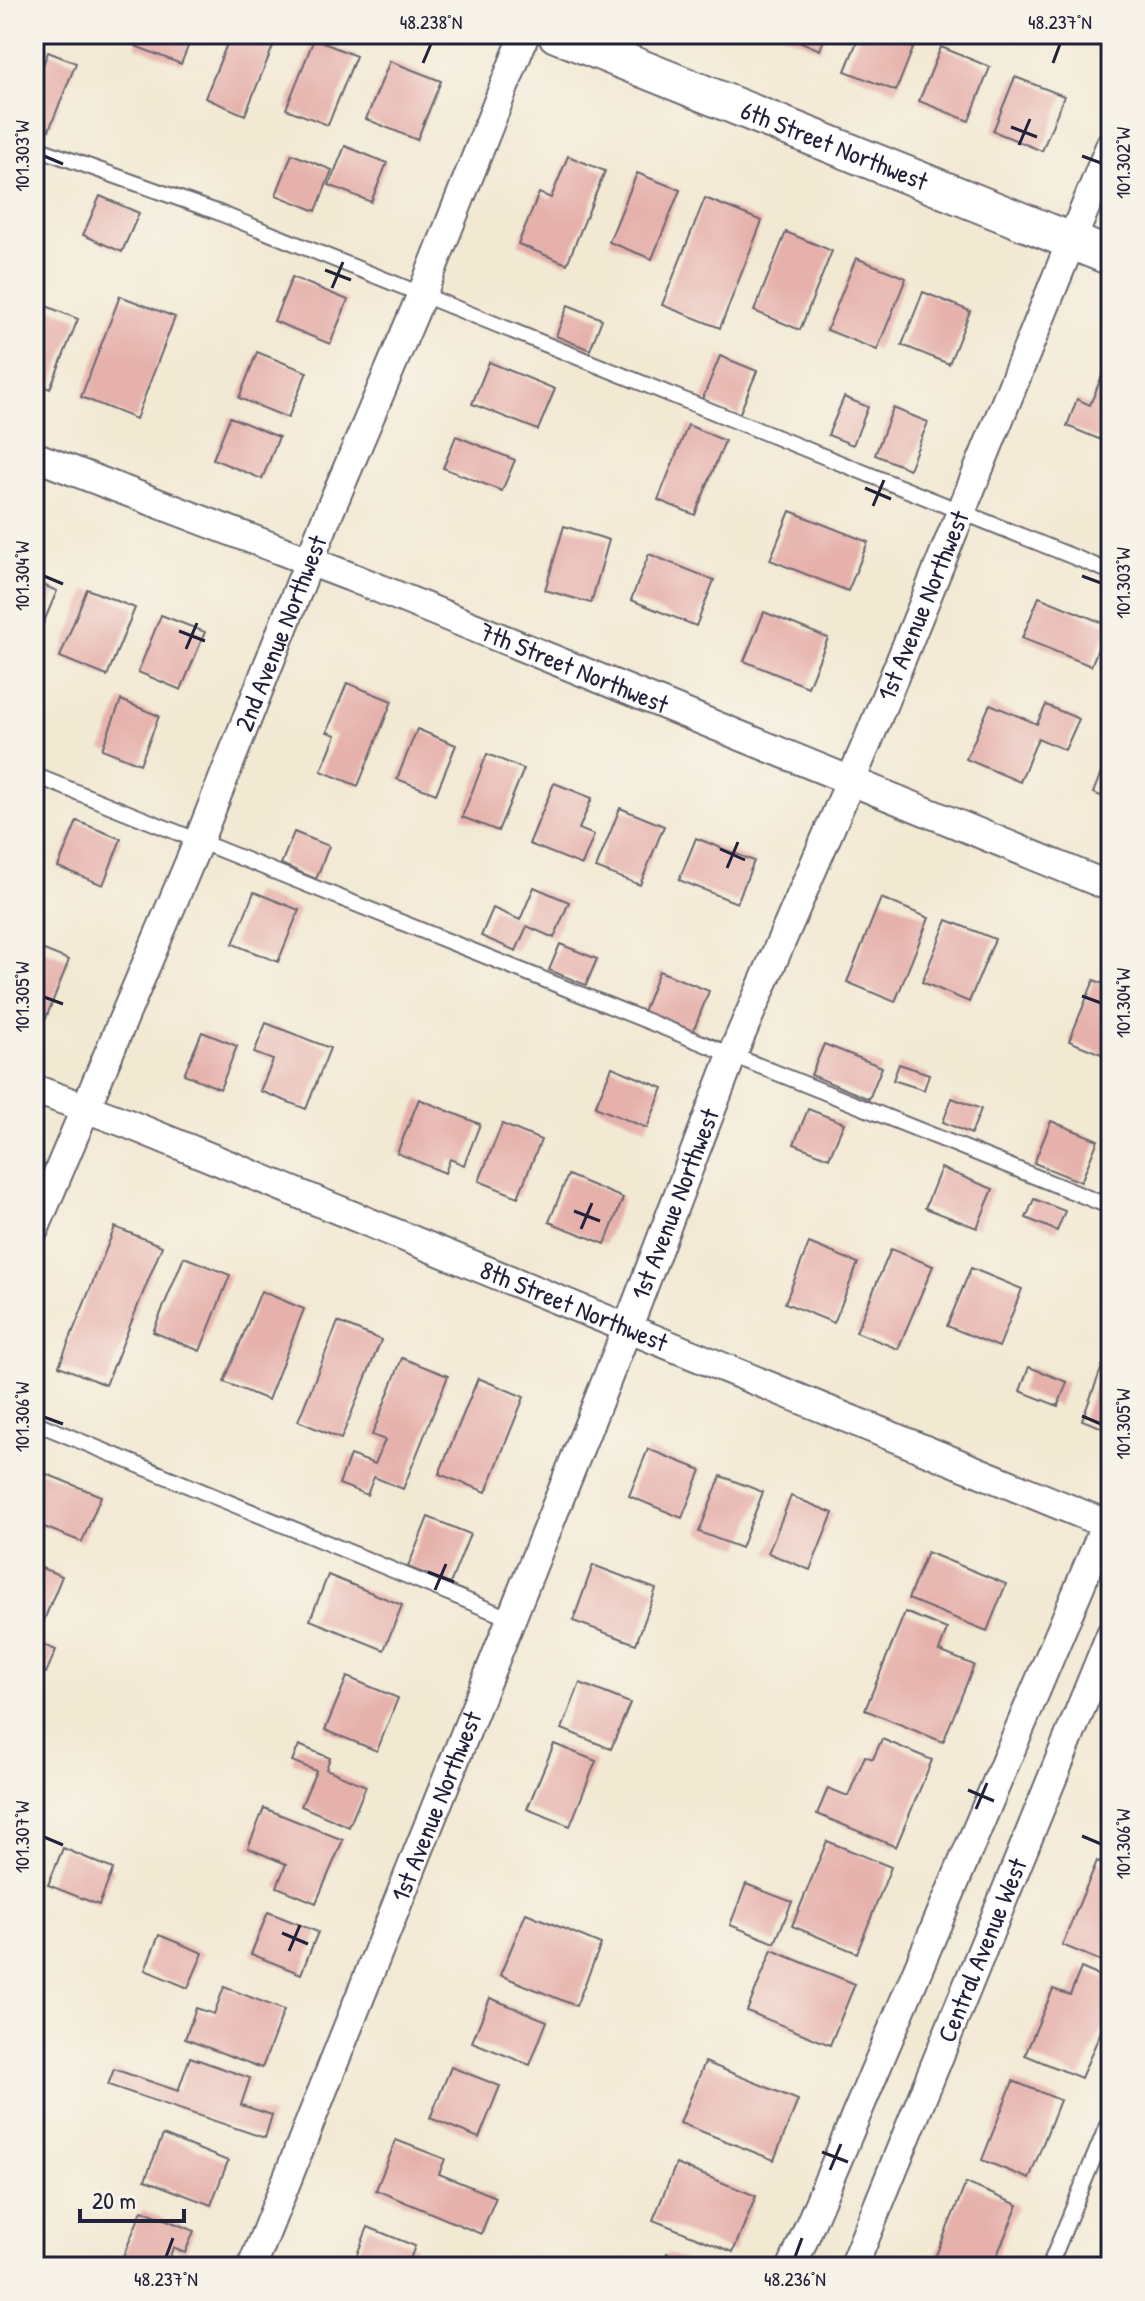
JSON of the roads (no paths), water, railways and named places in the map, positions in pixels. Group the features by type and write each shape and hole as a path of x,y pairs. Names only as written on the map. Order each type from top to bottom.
{"street":[{"name":"2nd Avenue Northwest","path":"34,1230 199,840 525,34"},
{"name":"6th Street Northwest","path":"556,34 1111,257"},
{"name":"1st Avenue Northwest","path":"252,2267 627,1329 732,1055 850,782 1111,144"},
{"name":"7th Street Northwest","path":"34,456 309,562 1111,887"},
{"name":"8th Street Northwest","path":"34,1089 126,1123 1108,1525"},
{"path":"792,2267 1108,1525"},
{"name":"Central Avenue West","path":"853,2267 1111,1634"}],"lane":[{"path":"34,147 217,212 1111,572"},
{"path":"34,775 1111,1207"},
{"path":"34,1422 509,1618"},
{"path":"1049,2267 1111,2116"}]}
